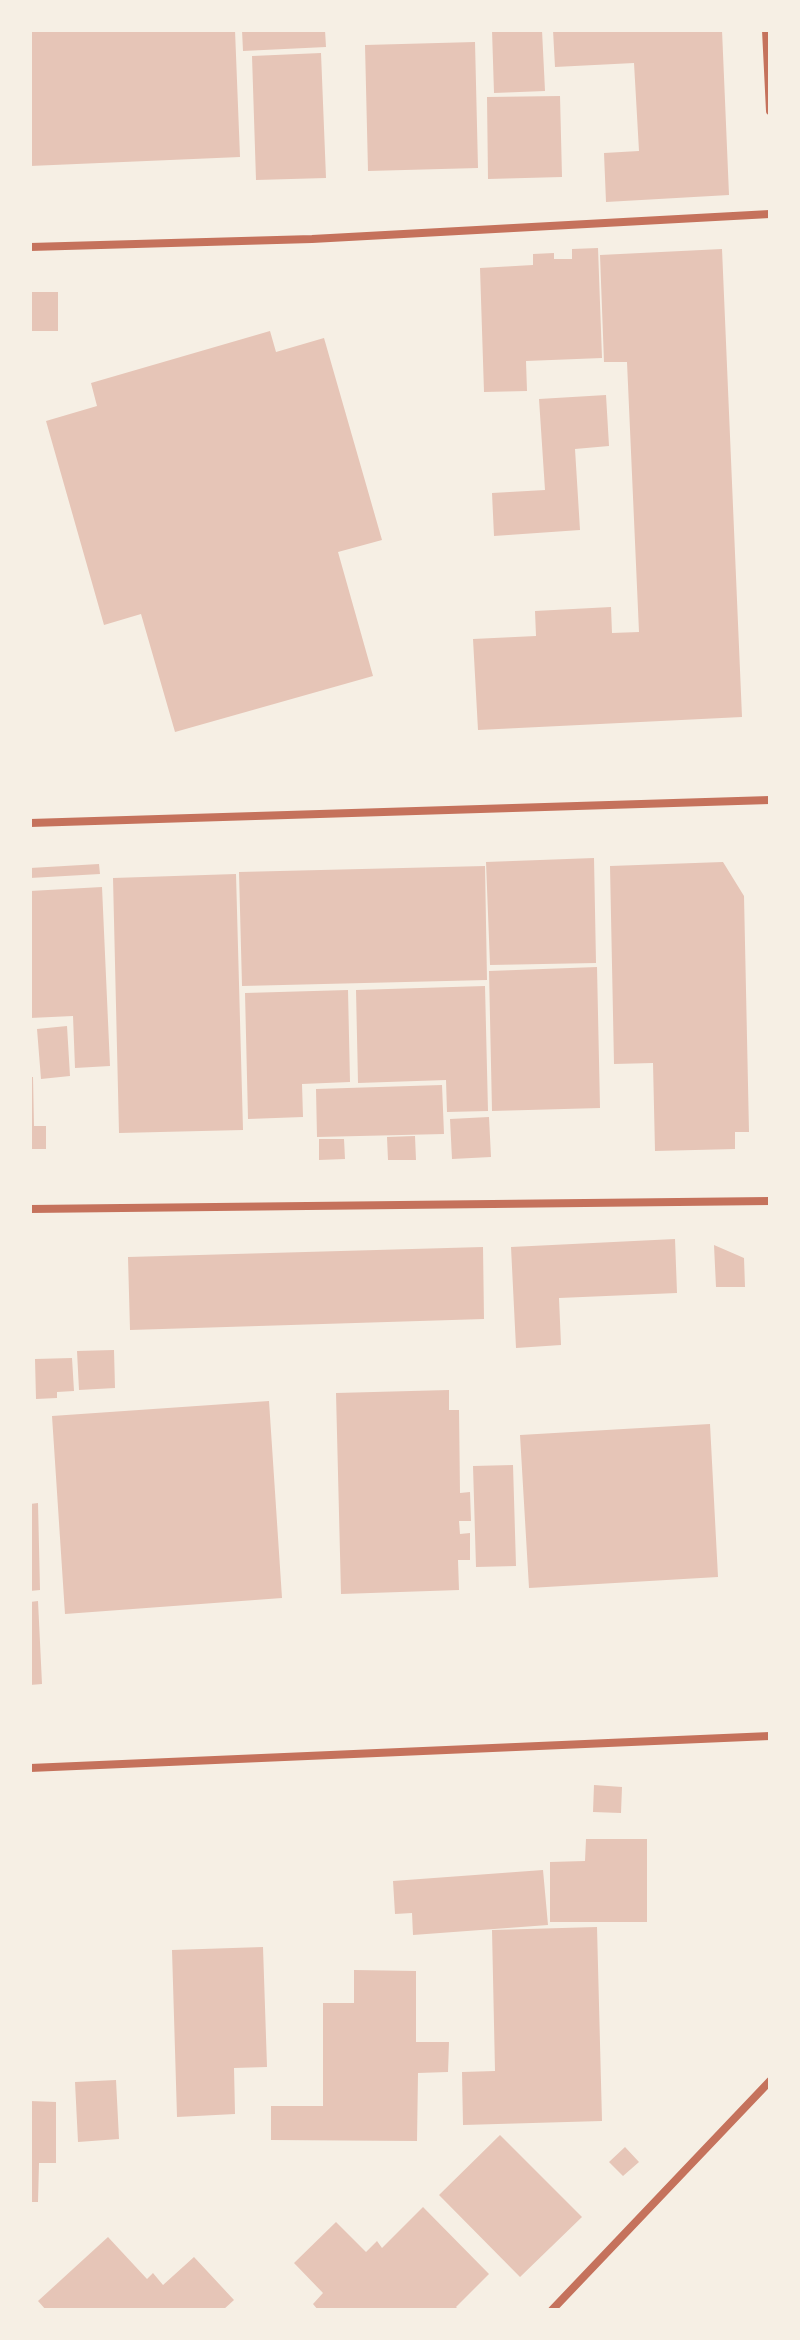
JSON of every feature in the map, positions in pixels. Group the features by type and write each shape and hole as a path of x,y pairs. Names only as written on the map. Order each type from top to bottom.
{"street":[{"path":"766,30 770,111"},
{"path":"30,247 312,239 770,214"},
{"path":"30,823 770,800"},
{"path":"30,1209 770,1201"},
{"path":"30,1768 770,1736"},
{"path":"552,2310 770,2081"}],"building":[{"path":"30,30 235,30 240,157 30,166"},
{"path":"242,30 325,30 326,47 243,51"},
{"path":"492,30 542,30 545,91 494,93"},
{"path":"553,30 722,30 729,195 606,202 604,153 639,151 634,63 555,67"},
{"path":"475,42 478,168 368,171 365,45"},
{"path":"321,53 326,178 256,180 252,56"},
{"path":"560,96 562,177 488,179 487,97"},
{"path":"598,248 602,358 526,361 527,391 484,392 480,268 533,265 533,254 554,253 554,259 572,259 572,249"},
{"path":"722,249 742,717 478,730 473,639 536,636 535,611 611,607 612,633 639,632 627,362 604,362 600,255"},
{"path":"30,292 58,292 58,331 30,331"},
{"path":"270,331 276,352 324,338 382,540 338,552 373,676 175,732 141,614 104,625 46,421 97,406 91,383"},
{"path":"606,395 609,446 575,449 580,530 494,536 492,493 545,490 539,399"},
{"path":"594,858 596,963 490,965 486,862"},
{"path":"723,862 744,896 749,1132 735,1132 735,1149 655,1151 653,1063 614,1064 610,866"},
{"path":"99,864 100,874 30,878 30,868"},
{"path":"485,866 487,980 242,986 239,872"},
{"path":"236,874 243,1130 119,1133 113,878"},
{"path":"102,887 110,1066 75,1068 73,1016 30,1018 30,891"},
{"path":"597,967 600,1108 492,1111 489,971"},
{"path":"485,986 488,1111 447,1112 446,1080 358,1083 356,990"},
{"path":"348,990 350,1082 302,1084 303,1117 248,1119 245,993"},
{"path":"67,1026 70,1076 41,1079 37,1029"},
{"path":"30,1077 33,1077 34,1126 46,1126 46,1149 30,1149"},
{"path":"442,1085 444,1134 317,1137 316,1089"},
{"path":"489,1117 491,1157 452,1159 450,1119"},
{"path":"415,1136 416,1160 388,1160 387,1137"},
{"path":"319,1139 344,1139 345,1159 319,1160"},
{"path":"675,1239 677,1293 559,1298 561,1345 516,1348 511,1247"},
{"path":"714,1245 744,1258 745,1287 716,1287"},
{"path":"483,1247 484,1319 130,1330 128,1257"},
{"path":"114,1350 115,1388 79,1390 77,1351"},
{"path":"72,1358 74,1391 57,1392 57,1398 36,1399 35,1359"},
{"path":"449,1390 449,1410 459,1410 460,1493 470,1492 471,1521 459,1521 460,1534 470,1533 470,1560 458,1560 459,1590 341,1594 336,1393"},
{"path":"269,1401 282,1598 65,1614 52,1416"},
{"path":"710,1424 718,1577 529,1588 520,1435"},
{"path":"513,1465 516,1566 476,1567 473,1466"},
{"path":"38,1503 40,1590 30,1591 30,1504"},
{"path":"38,1601 42,1684 30,1685 30,1602"},
{"path":"594,1785 622,1787 621,1813 593,1812"},
{"path":"586,1839 647,1839 647,1922 550,1922 550,1862 585,1861"},
{"path":"543,1870 548,1925 413,1935 412,1913 395,1914 393,1881"},
{"path":"597,1927 602,2121 463,2125 462,2072 495,2071 492,1930"},
{"path":"263,1947 267,2067 234,2068 235,2114 177,2117 172,1950"},
{"path":"354,1970 416,1971 416,2042 449,2042 448,2072 418,2073 417,2141 271,2140 271,2106 323,2106 323,2003 354,2003"},
{"path":"116,2080 119,2139 78,2142 75,2082"},
{"path":"30,2101 56,2102 56,2163 39,2163 38,2202 30,2202"},
{"path":"500,2135 582,2217 520,2277 439,2195"},
{"path":"625,2147 639,2162 623,2176 609,2162"},
{"path":"423,2207 489,2274 456,2307 459,2310 318,2310 313,2304 323,2293 294,2263 336,2222 366,2252 377,2241 382,2248"},
{"path":"108,2237 147,2279 153,2273 163,2285 194,2257 234,2300 223,2310 46,2310 38,2301"}]}
